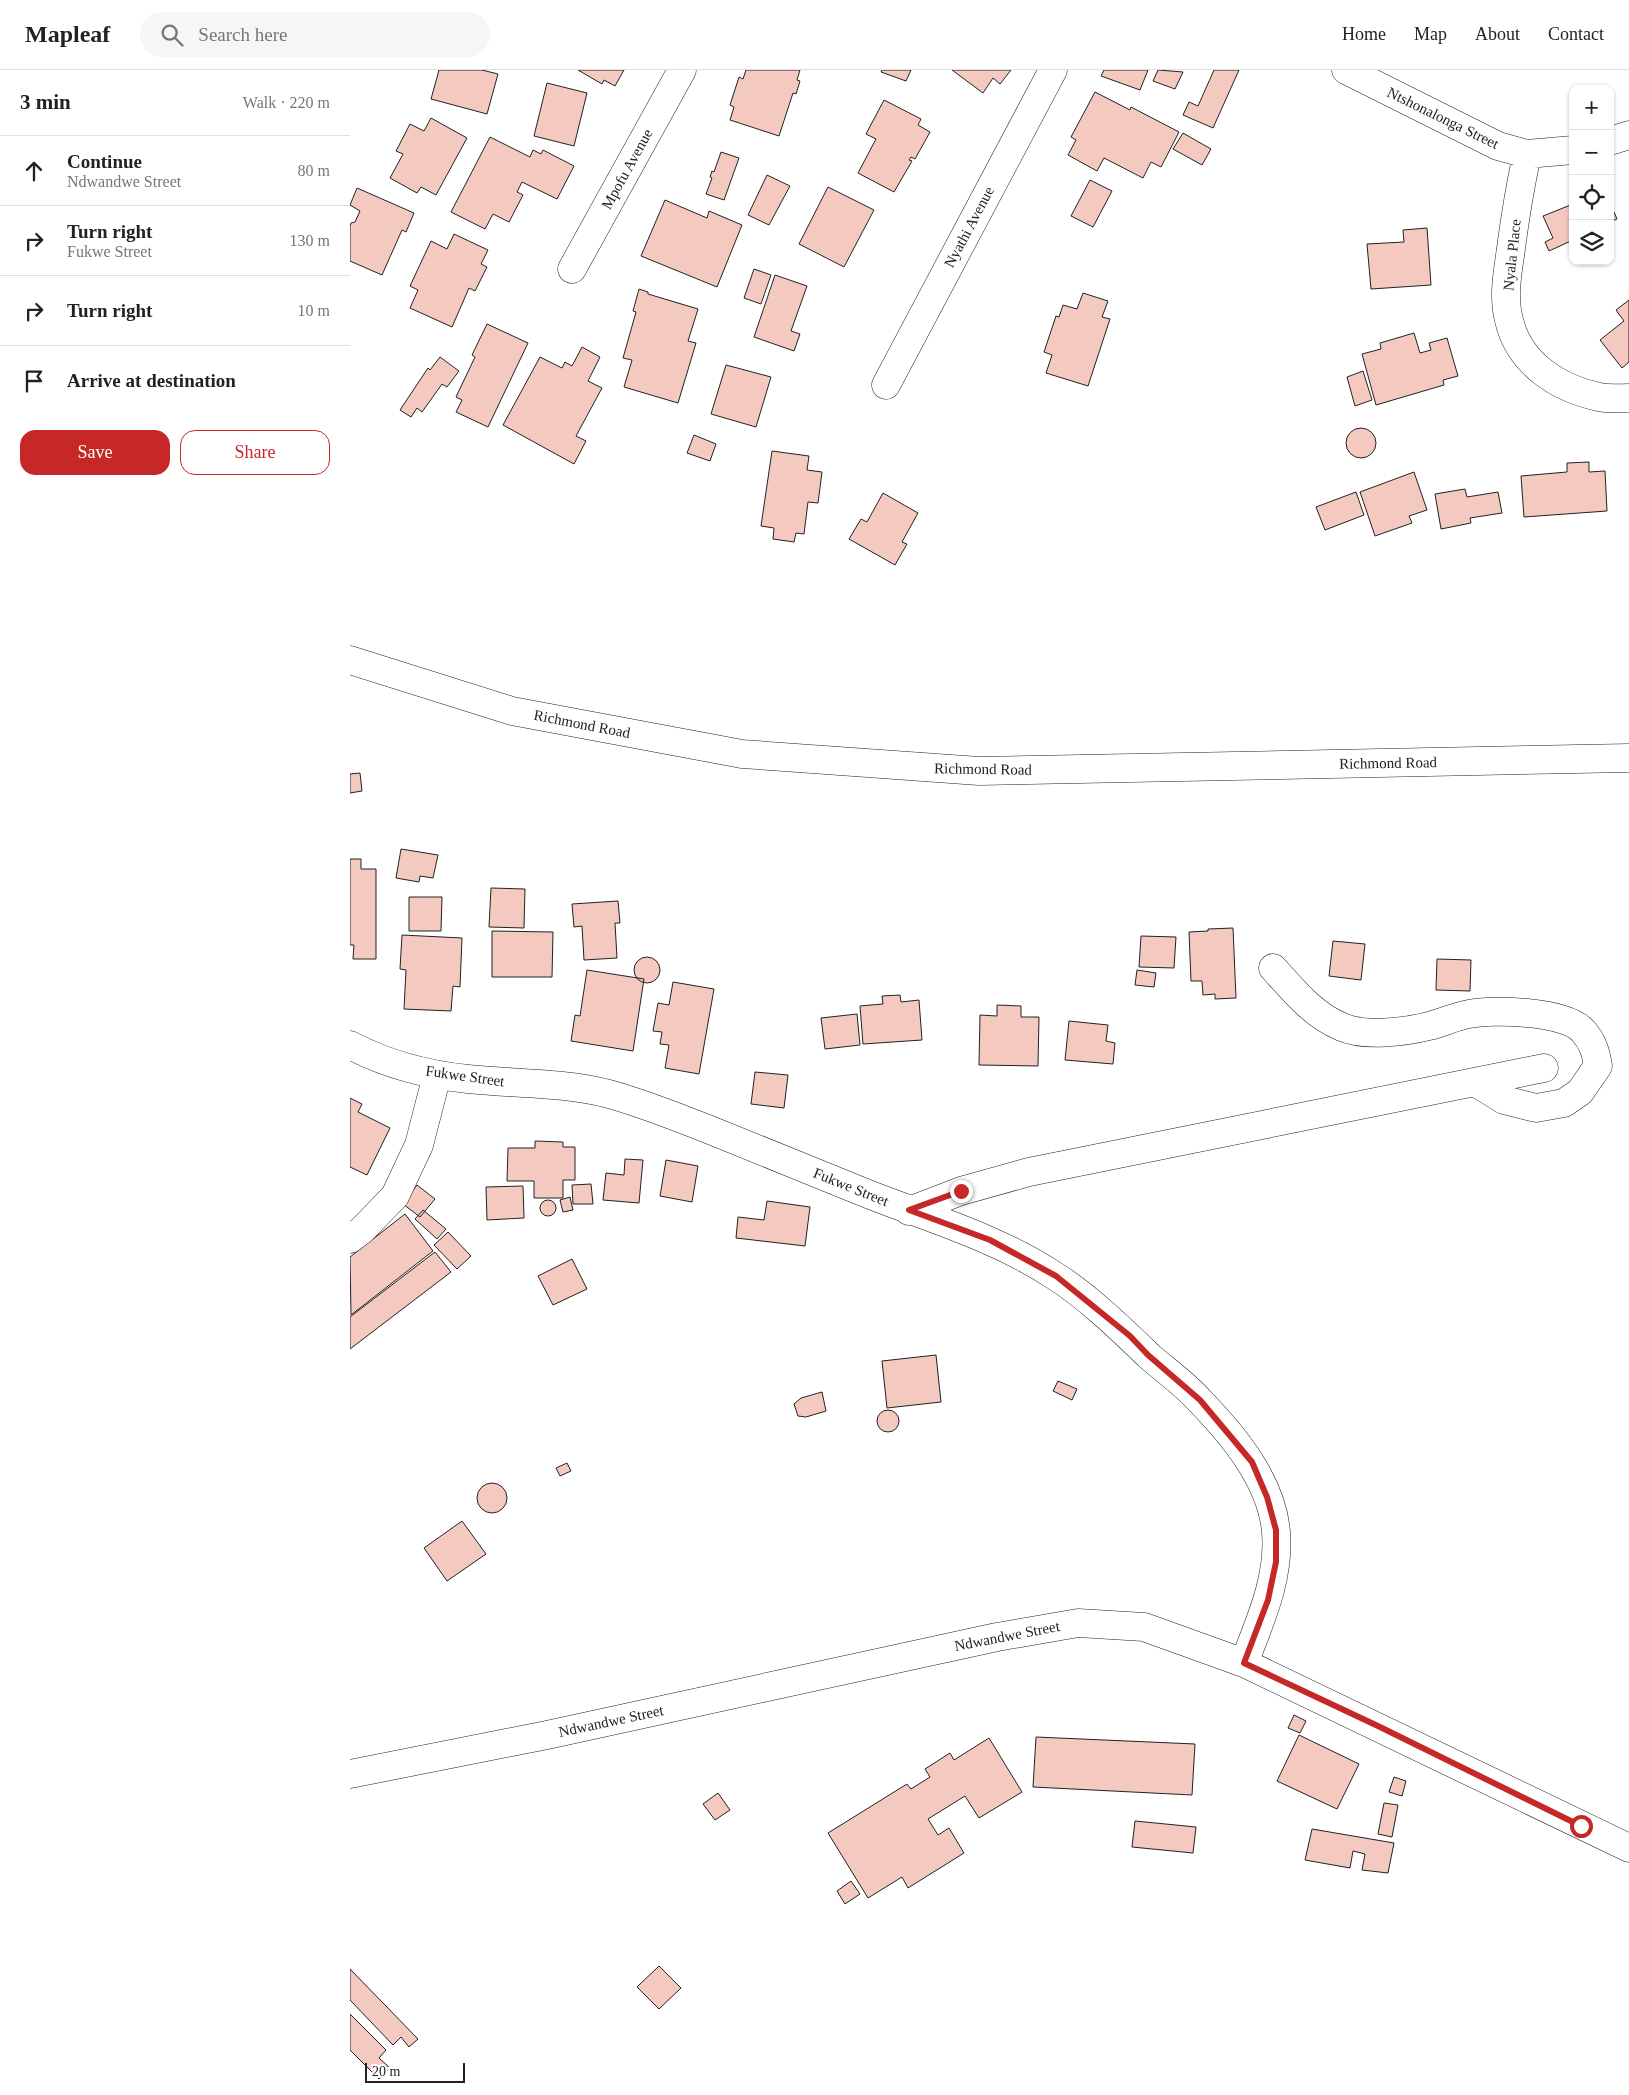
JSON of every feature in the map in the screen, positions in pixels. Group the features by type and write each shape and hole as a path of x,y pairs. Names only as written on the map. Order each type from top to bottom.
{"main road":[{"name":"Mpofu Avenue","path":"572,268 682,70"},
{"name":"Nyathi Avenue","path":"886,385 1053,70"},
{"name":"Ntshonalonga Street","path":"1346,70 1498,146 1527,154 1569,150"},
{"path":"1614,140 1629,135"},
{"name":"Nyala Place","path":"1527,154 1519,191 1506,288 1508,320 1518,345 1535,366 1564,387 1600,397 1629,398"},
{"name":"Richmond Road","path":"350,660 512,711 742,754 980,772 1629,758"},
{"path":"1274,968 1308,1006 1343,1027 1370,1032 1399,1032 1429,1026 1469,1014 1510,1011 1559,1018 1582,1030 1596,1050 1598,1066 1580,1092 1564,1103 1536,1108 1504,1100 1475,1082"},
{"name":"Fukwe Street","path":"350,1045 389,1062 437,1075 466,1079 568,1086 607,1094 653,1107 909,1210 990,1240 1056,1276 1130,1336 1148,1355 1200,1400 1252,1462 1267,1497 1276,1530 1276,1562 1268,1600 1244,1663"},
{"path":"909,1210 961,1191 1029,1172 1544,1068"},
{"path":"350,1239 362,1230 395,1196 419,1145 437,1075"},
{"name":"Ndwandwe Street","path":"350,1774 547,1735 998,1637 1078,1623 1144,1627 1244,1663 1629,1848"}],"building":[{"path":"439,70 482,70 498,74 487,114 431,99"},
{"path":"578,70 624,70 615,86 604,80 602,84"},
{"path":"746,70 800,70 797,80 800,81 796,94 793,93 779,136 730,120 734,107 730,105 739,77 743,79"},
{"path":"882,70 911,70 906,81 881,72"},
{"path":"952,70 1011,70 1000,84 993,78 983,93"},
{"path":"1104,70 1148,70 1140,90 1101,76"},
{"path":"1158,70 1183,72 1175,89 1153,81"},
{"path":"1214,70 1239,70 1213,128 1183,115 1189,102 1198,106"},
{"path":"547,83 587,93 574,146 534,136"},
{"path":"1095,92 1130,110 1131,107 1179,132 1161,167 1151,162 1143,178 1104,158 1097,171 1068,155 1076,140 1071,137"},
{"path":"884,100 921,119 918,125 930,132 915,159 911,157 909,160 912,161 894,192 858,173 876,139 866,134"},
{"path":"431,118 467,138 436,195 421,187 417,193 390,178 403,154 396,151 410,124 424,131"},
{"path":"1183,133 1211,149 1202,165 1173,149"},
{"path":"490,137 530,157 533,150 541,154 543,150 574,166 557,199 522,182 517,192 523,195 509,222 493,214 485,229 451,212"},
{"path":"721,152 739,158 724,200 706,194 712,178 710,177 712,171 714,172"},
{"path":"767,175 790,186 769,225 748,215"},
{"path":"1090,180 1112,191 1093,227 1071,216"},
{"path":"828,187 874,210 844,267 799,244"},
{"path":"357,188 414,213 406,232 402,230 382,275 350,261 350,226 351,223 355,222 360,211 350,205"},
{"path":"665,200 707,218 709,211 742,225 717,287 641,256"},
{"path":"1569,206 1569,242 1549,251 1545,242 1553,238 1543,216"},
{"path":"1427,228 1431,285 1371,289 1367,244 1404,242 1403,230"},
{"path":"454,234 488,250 481,264 487,267 475,291 469,288 452,327 410,308 418,290 410,286 431,241 447,249"},
{"path":"754,269 771,275 761,304 744,298"},
{"path":"775,275 807,286 791,331 800,334 794,351 754,337"},
{"path":"639,289 648,292 648,294 698,309 688,341 696,343 678,403 624,387 632,360 623,358 636,312 633,311"},
{"path":"1083,293 1108,301 1102,317 1110,319 1088,386 1046,373 1052,355 1044,352 1056,316 1059,317 1063,305 1077,309"},
{"path":"1629,300 1629,362 1622,368 1600,340 1624,321 1616,310"},
{"path":"487,324 528,343 488,427 456,412 462,400 456,397 475,357 472,355"},
{"path":"1414,333 1420,353 1431,350 1429,343 1447,338 1458,376 1443,380 1444,385 1376,405 1362,354 1381,349 1380,343"},
{"path":"582,347 600,357 588,381 602,388 576,436 586,441 574,464 503,425 540,357 562,368 565,362 572,366"},
{"path":"440,357 459,371 447,387 442,384 422,412 417,408 411,417 400,410 428,368 430,370"},
{"path":"726,365 771,377 756,427 711,414"},
{"path":"1363,371 1372,400 1355,406 1347,377"},
{"path":"1361,428 1372,432 1376,443 1372,454 1361,458 1350,454 1346,443 1350,432"},
{"path":"694,435 716,444 710,461 687,453"},
{"path":"772,451 809,456 807,470 822,472 818,503 808,502 804,534 796,533 794,542 773,539 774,528 761,526"},
{"path":"1589,462 1589,472 1605,471 1607,511 1524,517 1521,476 1567,472 1567,463"},
{"path":"1414,472 1427,510 1409,516 1412,523 1375,536 1360,492"},
{"path":"1465,489 1467,497 1498,492 1502,513 1470,518 1471,523 1441,529 1435,494"},
{"path":"1356,492 1364,515 1325,530 1316,507"},
{"path":"883,493 918,513 902,542 907,544 895,565 849,539 861,519 867,522"},
{"path":"360,773 362,791 350,793 350,774"},
{"path":"401,849 438,855 433,878 420,876 419,882 396,878"},
{"path":"350,859 361,859 361,869 376,869 376,959 353,959 354,945 350,945"},
{"path":"491,888 525,889 524,928 489,927"},
{"path":"409,897 442,897 441,931 409,931"},
{"path":"618,901 620,923 615,923 617,958 584,960 582,926 574,927 572,904"},
{"path":"1233,928 1236,998 1215,999 1215,994 1203,995 1202,981 1191,981 1189,932"},
{"path":"492,931 553,932 552,977 492,977"},
{"path":"402,935 462,938 460,987 453,986 451,1011 404,1009 406,970 400,969"},
{"path":"1141,936 1176,937 1174,968 1139,967"},
{"path":"1333,941 1365,944 1361,980 1329,976"},
{"path":"647,957 656,961 660,970 656,979 647,983 638,979 634,970 638,961"},
{"path":"1437,959 1471,960 1470,991 1436,990"},
{"path":"587,970 644,979 633,1051 571,1041 575,1015 580,1016"},
{"path":"1137,970 1156,973 1154,987 1135,985"},
{"path":"673,982 714,989 699,1074 665,1068 669,1045 660,1044 662,1032 653,1031 658,1003 669,1005"},
{"path":"900,995 901,1002 919,1000 922,1040 863,1044 860,1006 883,1004 882,996"},
{"path":"997,1005 1021,1006 1021,1017 1039,1017 1038,1066 979,1065 980,1015 997,1016"},
{"path":"857,1014 860,1045 825,1049 821,1018"},
{"path":"1069,1021 1108,1025 1106,1041 1115,1043 1113,1064 1065,1060"},
{"path":"755,1072 788,1075 784,1108 751,1104"},
{"path":"350,1098 362,1104 358,1112 390,1128 367,1175 350,1167"},
{"path":"535,1141 563,1142 563,1147 575,1147 575,1180 563,1180 563,1198 534,1198 534,1181 507,1181 508,1148 535,1148"},
{"path":"625,1159 643,1160 639,1203 603,1200 606,1173 624,1175"},
{"path":"666,1160 698,1166 692,1202 660,1196"},
{"path":"591,1184 593,1204 573,1204 572,1185"},
{"path":"417,1185 435,1199 420,1217 403,1204"},
{"path":"523,1186 524,1218 487,1220 486,1187"},
{"path":"570,1197 573,1210 563,1212 560,1200"},
{"path":"548,1200 556,1208 548,1216 540,1208"},
{"path":"767,1201 810,1207 805,1246 736,1238 738,1217 764,1220"},
{"path":"423,1210 446,1229 437,1239 415,1219"},
{"path":"405,1214 433,1251 351,1315 350,1257"},
{"path":"448,1232 471,1256 457,1269 434,1245"},
{"path":"435,1252 451,1272 350,1349 350,1317"},
{"path":"572,1259 587,1289 553,1305 538,1276"},
{"path":"936,1355 941,1402 887,1408 882,1361"},
{"path":"1058,1381 1077,1389 1072,1400 1053,1391"},
{"path":"822,1392 826,1411 806,1417 798,1416 794,1404 801,1398"},
{"path":"884,1410 892,1410 899,1417 899,1425 892,1432 884,1432 877,1425 877,1417"},
{"path":"567,1463 571,1471 560,1476 556,1468"},
{"path":"492,1483 503,1487 507,1498 503,1509 492,1513 481,1509 477,1498 481,1487"},
{"path":"462,1521 486,1554 447,1581 424,1548"},
{"path":"1294,1715 1306,1721 1300,1733 1288,1728"},
{"path":"1299,1735 1359,1764 1337,1809 1277,1781"},
{"path":"1036,1737 1195,1744 1192,1795 1033,1787"},
{"path":"989,1738 1022,1792 979,1818 965,1796 928,1819 938,1835 949,1828 964,1853 908,1888 902,1877 868,1898 828,1833 907,1784 911,1789 930,1777 925,1769 950,1753 954,1760"},
{"path":"1394,1777 1406,1781 1402,1796 1389,1792"},
{"path":"718,1793 730,1810 715,1820 703,1804"},
{"path":"1384,1803 1398,1805 1392,1837 1378,1834"},
{"path":"1135,1821 1196,1827 1193,1853 1132,1847"},
{"path":"1312,1829 1394,1843 1388,1873 1362,1870 1365,1854 1353,1851 1350,1868 1305,1860"},
{"path":"851,1881 860,1894 845,1904 837,1891"},
{"path":"659,1966 681,1988 659,2009 637,1987"},
{"path":"350,1969 418,2039 409,2047 401,2037 393,2045 350,2000"},
{"path":"350,2014 386,2050 379,2058 390,2068 379,2079 350,2050"}],"route":[{"path":"961,1191 909,1210 990,1240 1056,1276 1130,1336 1148,1355 1200,1400 1252,1462 1267,1497 1276,1530 1276,1562 1268,1600 1244,1663 1378,1726 1581,1826"}]}
